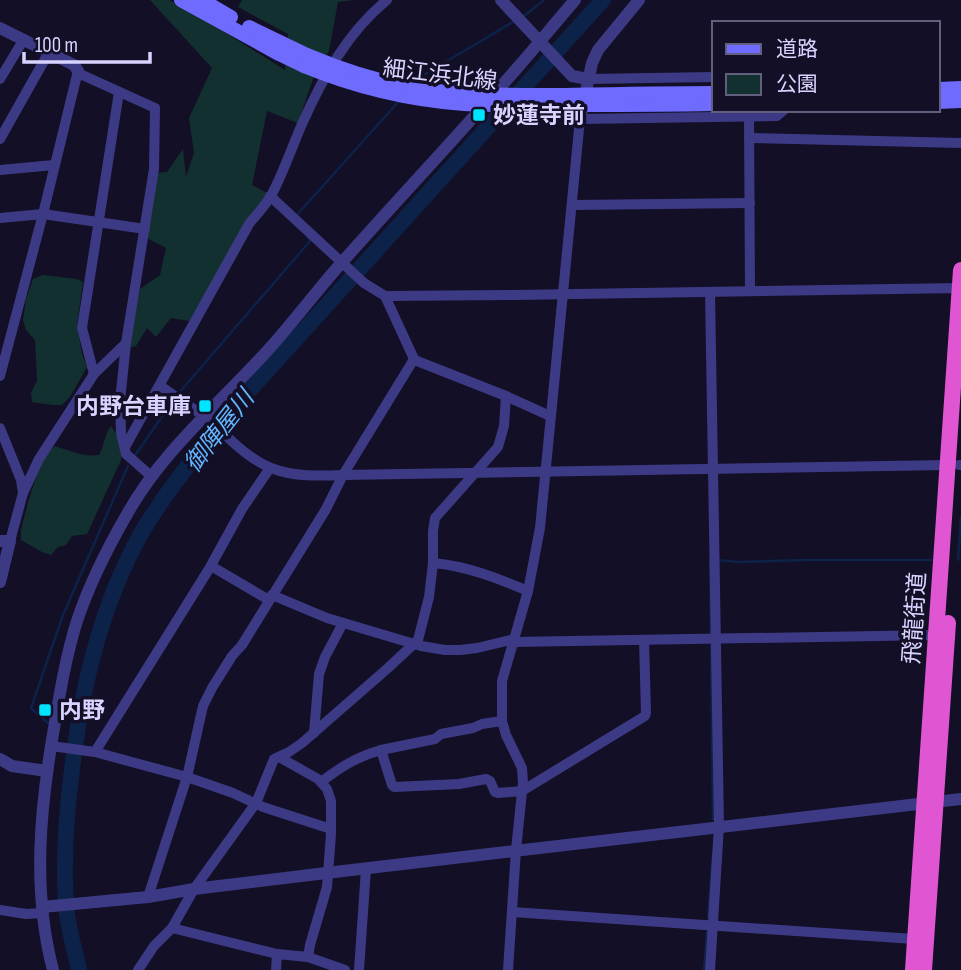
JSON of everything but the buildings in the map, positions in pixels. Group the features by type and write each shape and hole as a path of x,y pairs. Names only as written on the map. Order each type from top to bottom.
{"highway":[{"name":"飛龍街道","path":"913,970 948,635 961,270"},
{"name":"飛龍街道","path":"956,465 961,432"},
{"name":"飛龍街道","path":"924,970 930,803"}],"main road":[{"name":"細江浜北線","path":"181,0 278,54 420,88 457,93 527,95 712,93"},
{"name":"細江浜北線","path":"202,0 332,77 396,95 492,105 712,104"},
{"path":"940,89 961,89"},
{"path":"940,102 961,101"}],"street":[{"path":"125,447 249,224 271,196 328,70 363,22 387,0"},
{"path":"501,0 572,76 588,79 712,77"},
{"path":"52,970 43,929 45,909 40,888 40,840 47,771 55,746 65,667 78,621 85,600 126,514 151,476 270,348 342,262 520,65 544,45 575,0"},
{"path":"509,970 523,782 522,768 502,721 502,681 528,591 540,528 580,119 588,79 598,50 639,0"},
{"path":"0,27 74,65 78,72 155,108 154,169 126,343 120,401 121,433 126,454 151,476"},
{"path":"0,79 24,40"},
{"path":"0,139 49,52"},
{"path":"0,376 78,72"},
{"path":"94,374 82,328 119,92"},
{"path":"580,119 749,117 777,116 782,112"},
{"path":"749,117 750,291"},
{"path":"750,138 961,143"},
{"path":"0,170 54,165"},
{"path":"271,196 364,282 385,296 414,359 550,416"},
{"path":"572,205 750,203"},
{"path":"0,218 43,214 145,229"},
{"path":"385,296 960,288"},
{"path":"710,292 713,639 719,826 710,970"},
{"path":"0,582 5,541 39,459 94,374 126,343"},
{"path":"148,897 187,777 203,706 326,509 343,475 414,359"},
{"path":"160,386 206,417 254,459 270,468 297,475 956,465"},
{"path":"138,970 154,946 172,928 194,889 256,803 274,759 289,752 314,733 418,640 427,608 435,519 498,447 504,426 506,396"},
{"path":"0,428 21,480 23,493"},
{"path":"92,751 211,566 242,509 270,468"},
{"path":"433,564 471,570 528,591"},
{"path":"211,566 271,598 421,646 452,650 477,648 510,640 948,635"},
{"path":"314,733 319,674 343,623"},
{"path":"381,750 394,787 486,779 498,793 522,791 645,716 644,640"},
{"path":"321,782 362,755 502,721"},
{"path":"55,746 92,751 187,777 331,829"},
{"path":"279,757 321,782 330,794 331,829 327,887 308,957"},
{"path":"0,759 12,766 47,771"},
{"path":"0,911 26,914 81,903 148,897 194,889 961,799"},
{"path":"359,970 366,869"},
{"path":"512,912 915,939"},
{"path":"172,928 277,954 308,957 345,970"},
{"path":"276,970 277,954"}],"green space":[{"path":"150,0 169,0 285,70 288,34 238,7 242,0 354,0 338,2 329,51 313,79 298,123 267,111 252,185 267,193 189,321 171,318 156,337 147,328 136,346 129,348 140,289 160,275 166,248 147,238 156,173 167,172 183,149 186,177 194,153 189,118 212,68"},
{"path":"43,275 83,282 77,325 87,367 70,397 62,405 32,402 31,393 37,381 35,340 26,330 23,320 33,279"},
{"path":"111,426 120,442 121,460 87,534 72,536 66,545 58,547 51,555 21,540 21,529 34,484 49,452 55,446 82,454 99,455"}],"waterway":[{"path":"524,16 544,0"},
{"name":"御陣屋川","path":"79,970 68,920 65,877 66,823 76,738 88,676 105,616 128,558 143,530 173,485 228,414 603,0"},
{"path":"415,83 420,77 513,22"},
{"path":"296,216 399,101"},
{"path":"178,394 311,240 308,238"},
{"path":"134,457 174,399"},
{"path":"48,723 31,708 63,615 128,466"},
{"path":"958,560 961,517"},
{"path":"710,560 713,819"},
{"path":"718,560 931,560"},
{"path":"708,917 713,852"},
{"path":"704,970 707,932"}],"place":[{"name":"妙蓮寺前","path":"479,115"},
{"name":"内野台車庫","path":"205,406"},
{"name":"内野","path":"45,710"}]}
